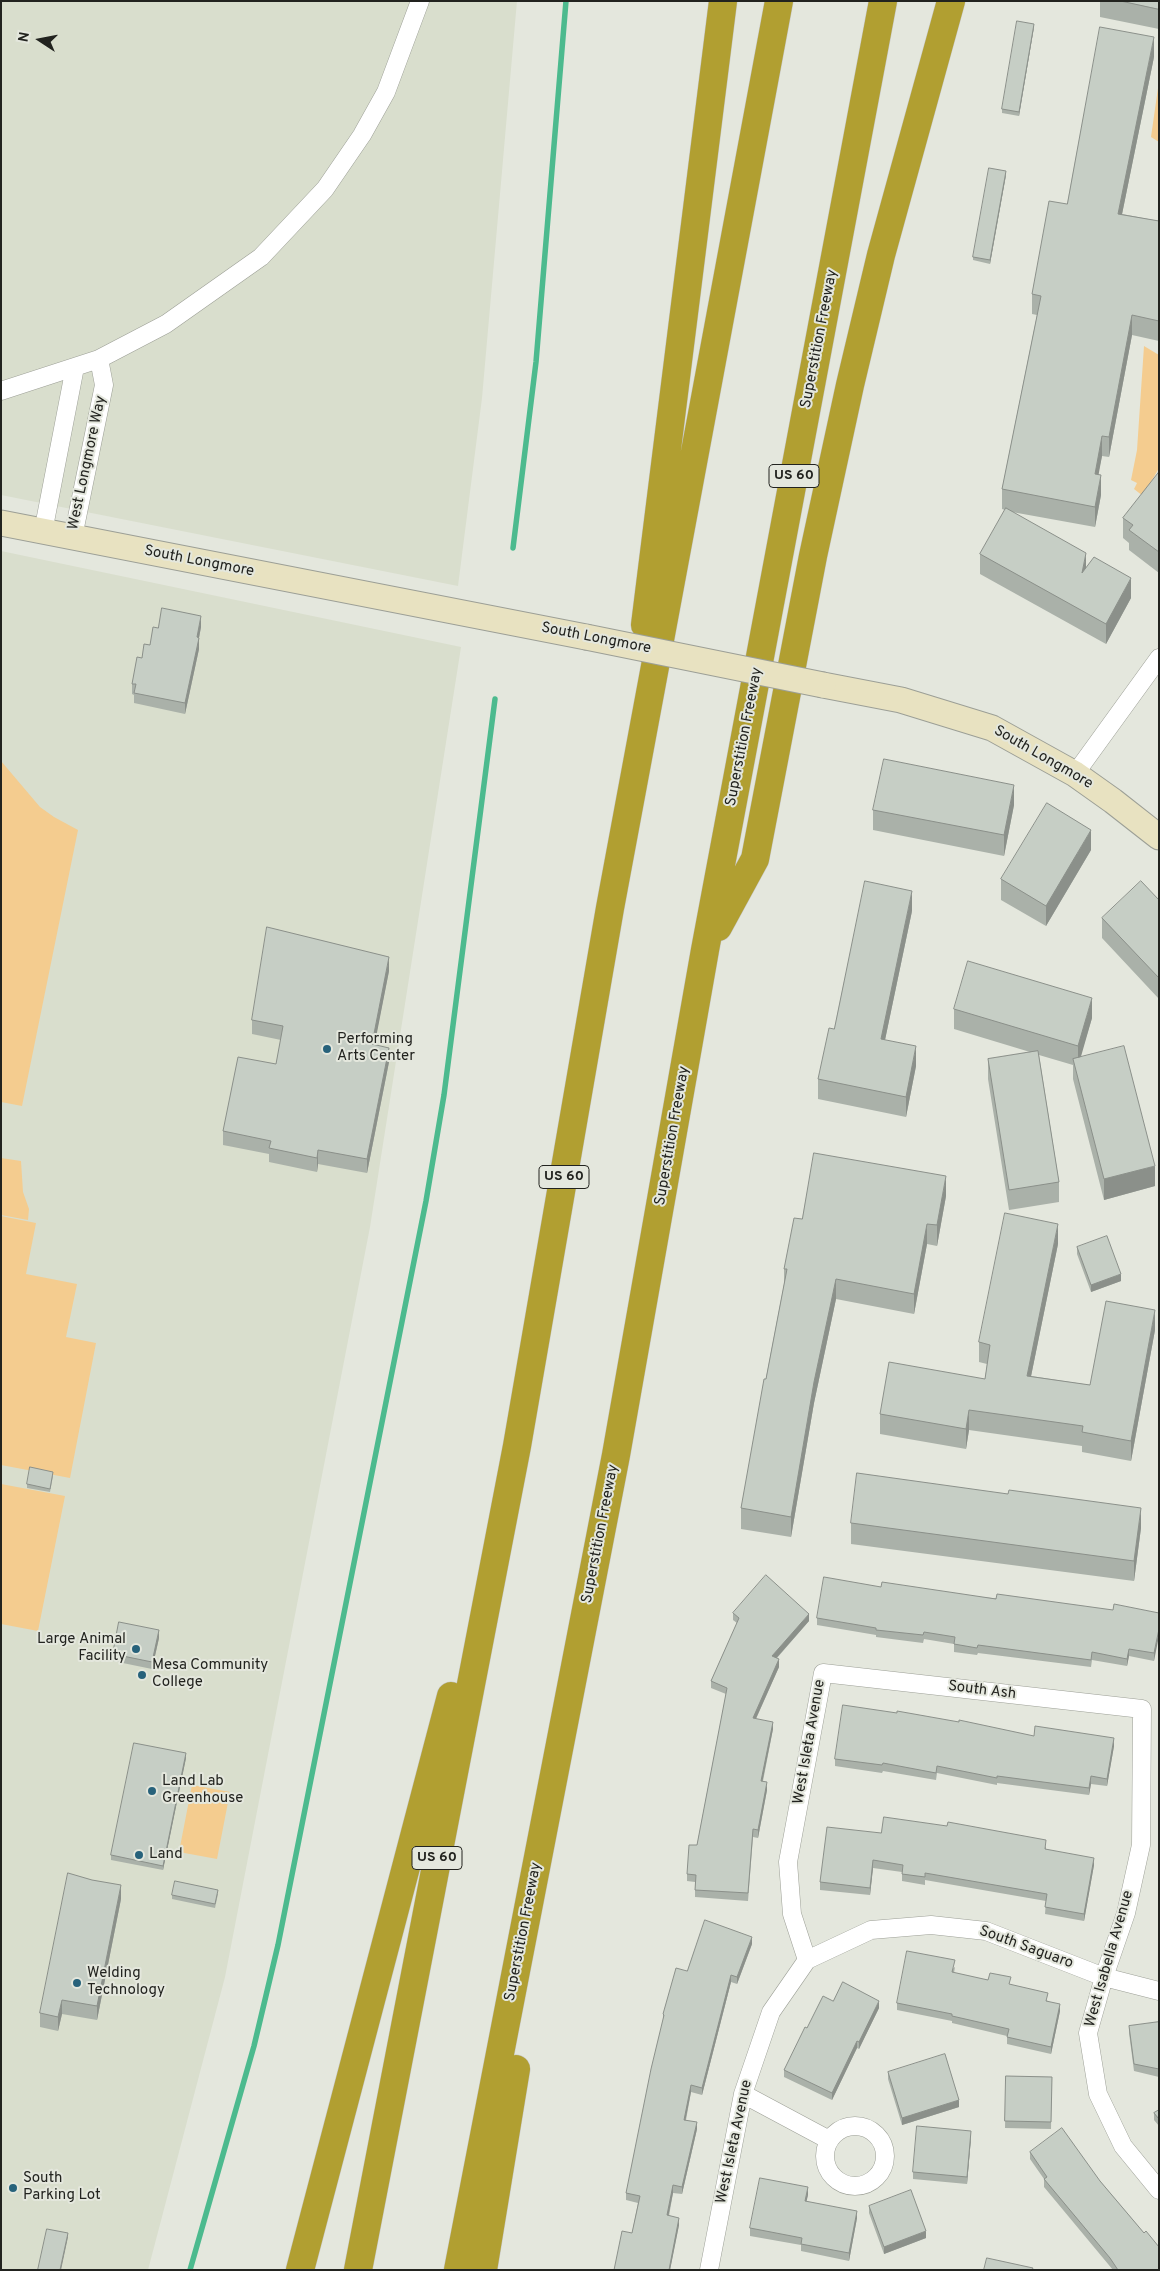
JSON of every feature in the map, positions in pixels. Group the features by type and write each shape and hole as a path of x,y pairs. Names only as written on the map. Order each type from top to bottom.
{"highway":[{"path":"610,908 723,1"},
{"name":"US 60","path":"358,2270 517,1446 610,908 779,1"},
{"name":"Superstition Freeway","path":"458,2270 616,1456 705,950 883,1"},
{"path":"705,950 754,859 813,556 850,386 882,254 950,1"},
{"path":"300,2270 517,1446"},
{"path":"483,2270 616,1456"}],"street":[{"path":"1,391 99,359 166,324 261,257 326,188 362,135 386,92 420,1"},
{"name":"West Longmore Way","path":"73,537 104,385 99,359"},
{"name":"West Longmore Way","path":"43,532 75,367"},
{"name":"South Longmore","path":"1,523 901,700 992,728 1075,774 1113,801 1159,838"},
{"path":"1075,774 1159,658"},
{"name":"South Ash","path":"823,1673 1142,1709"},
{"name":"West Isleta Avenue","path":"709,2270 743,2094 771,2012 807,1960 792,1914 788,1862 823,1673"},
{"name":"West Isabella Avenue","path":"1142,1709 1141,1845 1126,1913 1104,1977 1088,2033 1098,2094 1123,2146 1159,2190"},
{"name":"South Saguaro","path":"807,1960 871,1930 931,1925 986,1931 1104,1977 1159,1991"},
{"path":"743,2094 829,2140"}],"shaded area":[{"path":"1,1 517,1 482,398 458,586 1,495"},
{"path":"1159,81 1159,142 1151,137"},
{"path":"1144,346 1159,355 1159,468 1143,496 1134,489 1137,483 1131,480 1137,450"},
{"name":"Mesa Community College","path":"1,551 461,647 370,1227 225,1977 148,2270 1,2270"},
{"path":"1,761 40,807 78,830 22,1106 1,1102"},
{"path":"1,1158 21,1161 23,1192 29,1209 28,1220 1,1215"},
{"path":"1,1216 36,1223 26,1274 77,1284 66,1337 96,1343 70,1478 1,1465"},
{"path":"1,1484 65,1496 38,1631 1,1624"},
{"path":"192,1785 230,1792 217,1859 179,1852"}],"building":[{"path":"1121,1 1159,1 1159,9"},
{"path":"1017,21 1034,24 1019,112 1002,109"},
{"path":"1100,27 1154,37 1118,214 1159,221 1159,321 1132,315 1109,437 1102,436 1095,474 1101,475 1095,507 1002,489 1041,296 1032,294 1049,201 1067,204"},
{"path":"989,168 1006,171 990,260 973,257"},
{"path":"1159,472 1159,552 1129,530 1133,525 1123,518"},
{"path":"1006,508 1086,553 1082,573 1094,557 1131,578 1106,624 980,554"},
{"path":"162,608 201,616 197,637 199,638 185,703 134,693 136,684 132,684 137,657 142,658 144,644 150,645 153,627 158,628"},
{"path":"884,759 1014,785 1004,835 873,810"},
{"path":"1047,803 1091,830 1046,906 1001,879"},
{"path":"865,881 912,891 881,1039 916,1046 906,1097 818,1079 829,1028 834,1029"},
{"path":"1141,881 1159,900 1159,978 1102,918"},
{"name":"Performing Arts Center","path":"267,927 389,957 372,1044 389,1048 367,1159 318,1150 317,1158 269,1148 271,1141 223,1131 238,1057 276,1064 283,1026 252,1020"},
{"path":"968,961 1092,998 1078,1046 954,1009"},
{"path":"1124,1046 1155,1166 1104,1179 1073,1059"},
{"path":"1038,1051 1059,1182 1009,1190 988,1059"},
{"path":"814,1153 946,1176 937,1225 927,1224 914,1294 836,1279 814,1382 791,1517 741,1508 764,1379 766,1379 787,1269 784,1269 794,1218 802,1219"},
{"path":"1005,1213 1058,1224 1027,1376 1090,1385 1106,1301 1155,1310 1131,1441 1082,1432 1083,1426 969,1410 966,1429 880,1414 889,1362 985,1379 990,1345 979,1342"},
{"path":"1107,1236 1121,1274 1091,1285 1077,1247"},
{"path":"30,1467 53,1472 50,1489 27,1484"},
{"path":"857,1473 1008,1494 1009,1490 1141,1508 1134,1561 851,1523"},
{"path":"766,1575 809,1614 772,1656 779,1659 753,1718 773,1722 761,1781 767,1782 758,1830 753,1829 748,1893 695,1890 696,1875 687,1874 689,1845 697,1845 727,1688 711,1681 739,1618 733,1613"},
{"path":"824,1577 881,1587 882,1582 996,1599 997,1594 1113,1610 1114,1604 1159,1613 1159,1629 1154,1653 1129,1649 1127,1659 1092,1652 1091,1660 978,1645 977,1648 954,1644 955,1637 924,1632 923,1635 876,1630 876,1628 817,1618"},
{"name":"Large Animal Facility","path":"119,1622 159,1630 152,1662 113,1654"},
{"path":"843,1705 897,1713 897,1711 959,1722 959,1720 1034,1736 1035,1726 1114,1738 1107,1779 1091,1776 1089,1788 997,1776 997,1778 937,1766 936,1773 883,1763 882,1765 835,1759"},
{"name":"Land Lab Greenhouse","path":"134,1743 186,1753 163,1866 111,1855"},
{"path":"884,1817 947,1826 948,1822 1046,1840 1045,1849 1094,1858 1084,1914 1045,1907 1047,1894 925,1873 925,1877 902,1874 903,1865 873,1860 870,1888 820,1882 827,1827 881,1833"},
{"name":"Welding Technology","path":"68,1873 92,1880 121,1885 97,2006 62,2000 58,2017 40,2013"},
{"path":"175,1881 218,1890 215,1904 172,1895"},
{"path":"705,1920 752,1937 737,1977 731,1975 702,2088 691,2085 684,2120 697,2122 682,2187 673,2185 667,2215 679,2218 669,2270 614,2270 622,2231 632,2233 640,2196 626,2193 663,2014 676,1968 687,1971"},
{"path":"907,1951 955,1960 952,1972 988,1980 990,1973 1011,1977 1009,1984 1048,1993 1046,2001 1060,2004 1051,2047 1007,2037 1009,2029 952,2016 952,2014 897,2003"},
{"path":"843,1982 879,2001 832,2093 784,2070 823,1996 833,2001"},
{"path":"1159,2022 1159,2069 1134,2064 1129,2026"},
{"path":"945,2054 959,2100 902,2118 888,2072"},
{"path":"1006,2076 1052,2077 1051,2122 1005,2121"},
{"path":"1159,2110 1159,2119 1154,2113"},
{"path":"917,2126 971,2131 967,2177 913,2172"},
{"path":"1062,2128 1100,2181 1144,2233 1146,2231 1159,2247 1159,2270 1118,2270 1044,2179 1047,2177 1030,2152"},
{"path":"760,2178 808,2187 805,2201 857,2211 849,2253 801,2244 802,2238 750,2228"},
{"path":"911,2190 926,2231 884,2247 869,2206"},
{"path":"47,2229 68,2233 60,2270 38,2270"},
{"path":"987,2258 1033,2268 1032,2270 984,2270"}],"waterway":[{"path":"513,548 536,362 566,1"},
{"path":"190,2270 254,2046 278,1945 426,1201 444,1095 495,699"}],"place":[{"name":"Performing Arts Center","path":"327,1049"},
{"name":"Large Animal Facility","path":"136,1649"},
{"name":"Mesa Community College","path":"142,1675"},
{"name":"Land Lab Greenhouse","path":"152,1791"},
{"name":"Land","path":"139,1855"},
{"name":"Welding Technology","path":"77,1983"},
{"name":"South Parking Lot","path":"13,2188"}]}
